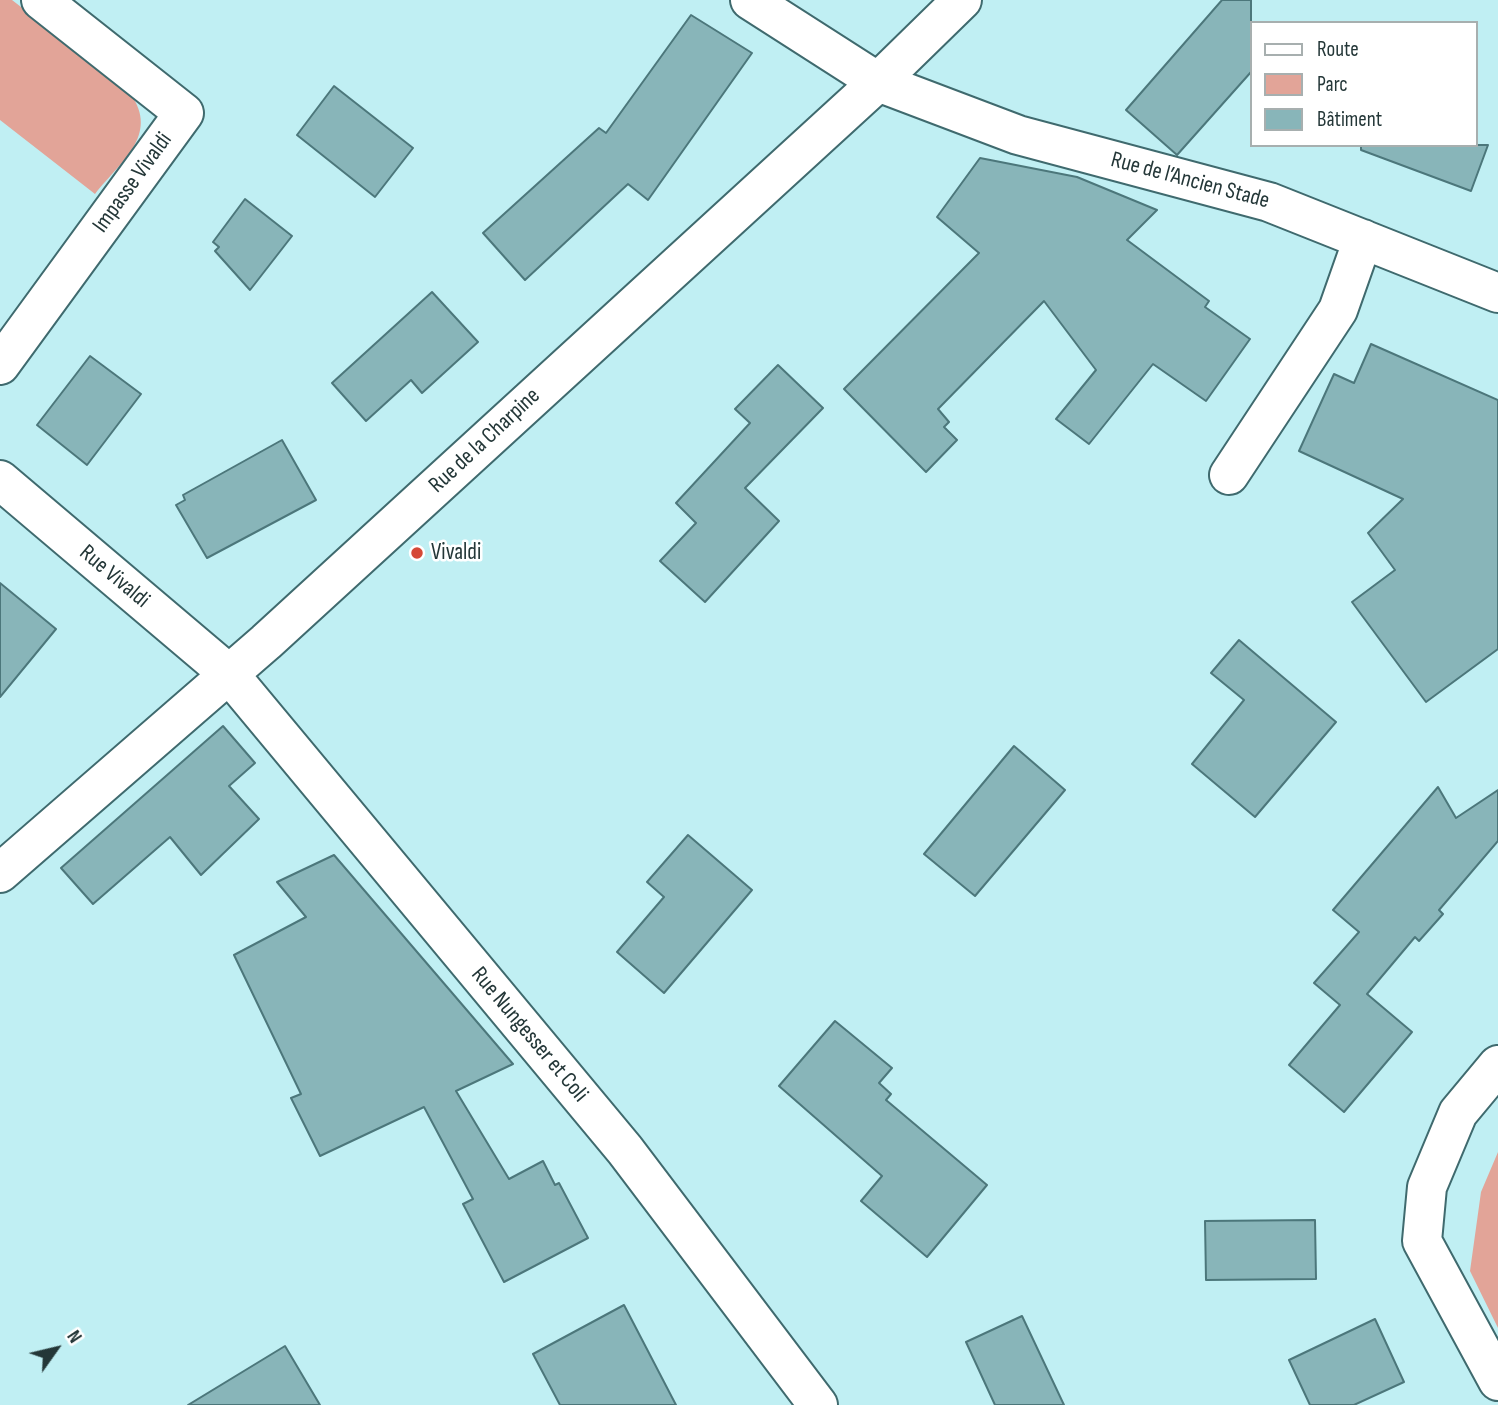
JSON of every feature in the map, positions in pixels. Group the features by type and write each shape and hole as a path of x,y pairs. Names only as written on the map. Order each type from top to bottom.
{"street":[{"name":"Impasse Vivaldi","path":"0,365 184,113 41,0"},
{"name":"Rue de l’Ancien Stade","path":"750,0 878,82 1018,135 1269,202 1498,293"},
{"name":"Rue de la Charpine","path":"0,873 229,674 878,82 962,0"},
{"path":"1229,475 1338,310 1363,239"},
{"name":"Rue Vivaldi","path":"0,480 229,674"},
{"name":"Rue Nungesser et Coli","path":"229,674 625,1150 818,1405"},
{"path":"1498,1065 1458,1113 1427,1187 1422,1241 1498,1381"}],"green space":[{"path":"0,0 12,0 127,89 137,105 141,119 135,145 95,194 0,120"},
{"path":"1498,1152 1498,1328 1470,1271 1481,1192"}],"building":[{"path":"1222,0 1251,0 1250,73 1177,155 1126,110"},
{"path":"691,15 752,53 648,200 628,184 525,280 483,233 599,128 606,133"},
{"path":"334,86 413,148 375,197 297,135"},
{"path":"1488,145 1471,191 1361,150 1361,147"},
{"path":"980,158 1077,177 1157,210 1127,240 1209,301 1205,307 1250,339 1206,401 1153,364 1089,444 1056,419 1096,370 1044,301 938,409 949,422 944,427 957,440 926,472 844,389 979,253 937,217"},
{"path":"245,199 292,236 250,290 215,251 219,247 213,242"},
{"path":"432,292 478,342 422,393 411,380 366,421 332,383"},
{"path":"1371,344 1498,400 1498,649 1426,702 1352,602 1395,570 1368,533 1403,499 1299,451 1334,374 1354,383"},
{"path":"90,356 141,394 87,465 37,425"},
{"path":"778,365 823,408 745,488 779,521 705,602 660,561 696,523 676,503 750,423 735,409"},
{"path":"282,440 316,500 207,558 176,505 185,500 183,495"},
{"path":"0,583 56,629 0,697"},
{"path":"1239,640 1336,722 1255,817 1192,764 1244,700 1211,673"},
{"path":"223,726 255,763 229,786 259,819 201,875 170,837 93,904 61,868"},
{"path":"1014,746 1065,790 975,896 924,854"},
{"path":"1438,787 1456,818 1498,790 1498,841 1439,910 1443,914 1419,941 1415,937 1367,994 1412,1032 1344,1112 1289,1065 1340,1005 1314,983 1359,932 1333,910"},
{"path":"688,835 752,890 664,993 617,952 664,897 647,882"},
{"path":"334,855 513,1064 456,1091 509,1179 543,1161 555,1185 559,1183 588,1238 504,1282 463,1204 473,1199 424,1107 320,1156 291,1098 301,1094 234,955 306,917 277,882"},
{"path":"835,1021 892,1068 879,1083 891,1094 886,1100 987,1185 927,1257 861,1201 882,1176 779,1086"},
{"path":"1315,1220 1316,1279 1206,1280 1205,1221"},
{"path":"624,1305 676,1405 560,1405 533,1354"},
{"path":"1022,1316 1064,1405 995,1405 966,1342"},
{"path":"1375,1319 1404,1382 1354,1405 1310,1405 1289,1360"},
{"path":"285,1346 320,1405 188,1405"}],"place":[{"name":"Vivaldi","path":"417,553"}]}
